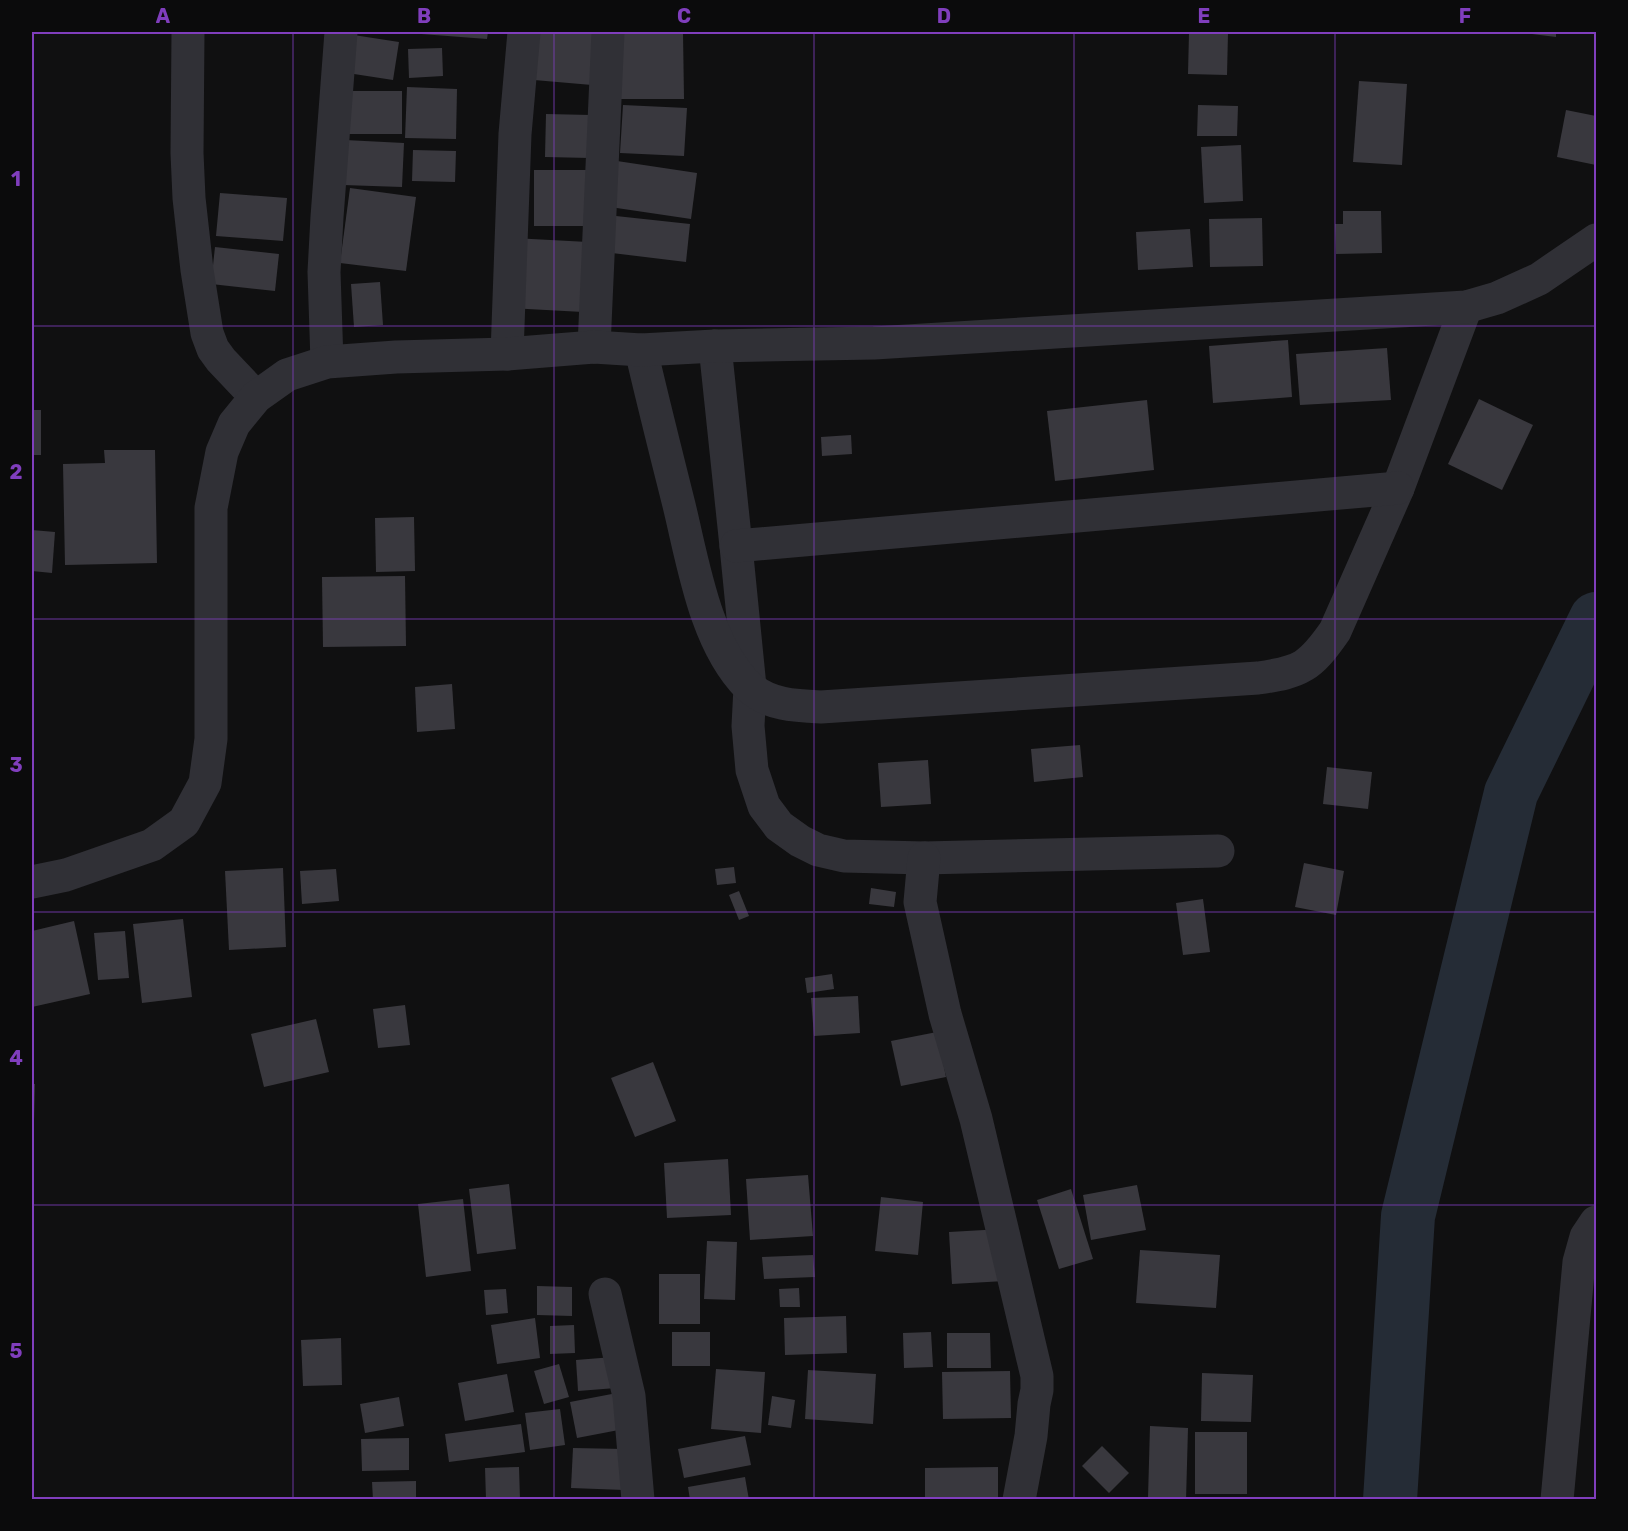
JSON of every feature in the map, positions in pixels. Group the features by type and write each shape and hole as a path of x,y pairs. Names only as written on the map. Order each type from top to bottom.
{"street":[{"path":"188,32 189,198 207,333 213,349 221,360 256,397"},
{"path":"327,362 325,261 340,32"},
{"path":"507,354 515,134 524,32"},
{"path":"594,347 608,32"},
{"path":"32,882 66,875 152,845 184,822 205,783 211,739 211,508 222,452 234,424 256,397 287,375 327,362 396,357 507,354 594,347 641,350 874,343 1466,307 1497,298 1539,279 1596,240"},
{"path":"641,350 701,594 719,642 734,669 750,687 772,701 795,706 821,707 1258,678 1285,674 1305,665 1320,652 1335,631 1398,488 1466,307"},
{"path":"715,346 750,687 748,726 752,770 764,806 779,826 818,850 844,856 924,858 1218,850"},
{"path":"736,546 1398,488"},
{"path":"924,858 920,902 922,913 945,1014 976,1119 1037,1376 1031,1436 1019,1500"},
{"path":"1557,1500 1580,1262 1586,1237 1596,1222"},
{"path":"605,1294 629,1396 638,1500"}],"building":[{"path":"269,32 286,32 285,34"},
{"path":"408,32 488,32 487,39"},
{"path":"538,32 597,32 592,85 534,80"},
{"path":"1556,32 1556,37 1523,33"},
{"path":"621,33 683,33 684,99 621,99"},
{"path":"1189,33 1228,33 1227,75 1188,74"},
{"path":"347,34 399,42 393,80 341,72"},
{"path":"442,48 443,76 409,78 408,49"},
{"path":"1359,81 1407,84 1402,165 1353,162"},
{"path":"407,87 457,89 456,139 405,138"},
{"path":"337,91 402,91 402,134 338,134"},
{"path":"623,105 687,108 684,156 620,153"},
{"path":"1198,105 1238,106 1237,136 1197,136"},
{"path":"1566,110 1596,116 1596,165 1557,157"},
{"path":"546,114 591,115 590,158 545,157"},
{"path":"345,140 404,143 402,187 343,185"},
{"path":"1241,145 1243,201 1204,203 1201,147"},
{"path":"413,150 456,151 455,182 412,181"},
{"path":"617,161 697,173 691,219 610,207"},
{"path":"534,170 586,170 586,226 534,226"},
{"path":"350,188 416,197 406,271 340,263"},
{"path":"220,193 287,198 283,241 216,236"},
{"path":"1343,211 1381,211 1382,253 1336,254 1335,224 1343,224"},
{"path":"616,216 690,224 686,262 612,253"},
{"path":"1262,218 1263,266 1210,267 1209,219"},
{"path":"1190,229 1193,267 1138,270 1136,232"},
{"path":"513,238 588,242 583,312 509,308"},
{"path":"215,247 279,254 275,291 211,284"},
{"path":"380,282 383,325 354,327 351,284"},
{"path":"1288,340 1292,397 1213,403 1209,346"},
{"path":"1387,348 1391,400 1300,405 1296,354"},
{"path":"1479,399 1533,425 1502,490 1448,464"},
{"path":"1147,400 1154,470 1055,481 1047,411"},
{"path":"32,410 41,410 41,455 32,455"},
{"path":"851,435 852,454 822,456 821,437"},
{"path":"104,450 155,450 157,563 65,565 63,464 105,463"},
{"path":"414,517 415,571 376,572 375,518"},
{"path":"32,530 55,532 52,573 32,571"},
{"path":"405,576 406,646 323,647 322,577"},
{"path":"452,684 455,729 417,732 415,687"},
{"path":"1080,745 1083,777 1034,782 1031,749"},
{"path":"928,760 931,804 881,807 878,763"},
{"path":"1327,767 1372,772 1368,809 1323,804"},
{"path":"1304,863 1344,871 1336,915 1295,907"},
{"path":"734,867 736,883 717,885 715,869"},
{"path":"283,868 286,947 229,950 225,871"},
{"path":"336,869 339,901 302,904 300,871"},
{"path":"871,888 896,892 894,907 869,904"},
{"path":"739,891 749,916 739,920 729,895"},
{"path":"1203,899 1210,952 1183,955 1176,903"},
{"path":"183,919 192,997 142,1003 133,924"},
{"path":"74,921 90,994 32,1007 32,931"},
{"path":"125,931 129,978 98,980 94,933"},
{"path":"832,974 834,989 807,993 805,978"},
{"path":"858,996 860,1033 814,1036 811,998"},
{"path":"405,1005 410,1045 378,1048 373,1009"},
{"path":"316,1019 329,1072 264,1087 251,1034"},
{"path":"937,1032 946,1077 901,1086 891,1041"},
{"path":"653,1062 676,1121 635,1137 611,1078"},
{"path":"32,1084 35,1084 34,1121 32,1121"},
{"path":"728,1159 731,1215 667,1218 664,1163"},
{"path":"808,1175 813,1236 750,1240 746,1179"},
{"path":"509,1184 516,1249 477,1254 469,1189"},
{"path":"1137,1185 1146,1230 1091,1240 1083,1195"},
{"path":"1071,1189 1093,1259 1059,1269 1037,1200"},
{"path":"881,1197 923,1202 918,1255 875,1251"},
{"path":"463,1199 471,1271 426,1277 418,1204"},
{"path":"1002,1229 1005,1281 952,1284 949,1232"},
{"path":"707,1241 737,1242 735,1300 704,1299"},
{"path":"1140,1250 1220,1255 1216,1308 1136,1303"},
{"path":"813,1255 815,1277 764,1279 762,1257"},
{"path":"659,1274 700,1274 700,1324 659,1324"},
{"path":"537,1286 572,1287 572,1316 537,1315"},
{"path":"799,1288 800,1307 780,1307 779,1289"},
{"path":"506,1289 508,1313 486,1315 484,1290"},
{"path":"846,1316 847,1353 785,1355 784,1318"},
{"path":"535,1318 540,1358 497,1364 491,1325"},
{"path":"574,1325 575,1353 550,1354 550,1326"},
{"path":"672,1332 710,1332 710,1366 672,1366"},
{"path":"931,1332 933,1367 904,1368 903,1333"},
{"path":"947,1333 990,1333 991,1368 947,1368"},
{"path":"341,1338 342,1385 303,1386 301,1340"},
{"path":"613,1357 616,1388 578,1391 576,1360"},
{"path":"559,1364 569,1397 544,1404 534,1371"},
{"path":"716,1369 765,1372 761,1433 711,1429"},
{"path":"808,1370 876,1374 873,1424 805,1419"},
{"path":"1010,1371 1011,1418 943,1419 942,1372"},
{"path":"1202,1373 1253,1375 1251,1422 1201,1421"},
{"path":"507,1374 514,1412 465,1421 458,1383"},
{"path":"617,1393 624,1429 577,1438 570,1402"},
{"path":"772,1396 795,1400 791,1428 768,1425"},
{"path":"399,1397 404,1426 365,1433 360,1404"},
{"path":"560,1409 565,1445 530,1450 525,1413"},
{"path":"521,1424 525,1452 449,1462 445,1434"},
{"path":"1150,1426 1188,1428 1186,1500 1148,1498"},
{"path":"1195,1432 1247,1432 1247,1494 1195,1494"},
{"path":"745,1436 751,1465 684,1478 678,1449"},
{"path":"409,1438 409,1470 362,1471 361,1439"},
{"path":"1102,1446 1129,1473 1109,1493 1082,1466"},
{"path":"573,1448 625,1449 624,1490 571,1488"},
{"path":"519,1467 520,1500 486,1500 485,1468"},
{"path":"998,1467 998,1500 925,1500 925,1468"},
{"path":"745,1477 749,1500 690,1500 688,1487"},
{"path":"416,1481 416,1500 373,1500 372,1482"}],"waterway":[{"path":"1390,1500 1408,1216 1511,793 1596,619"}]}
